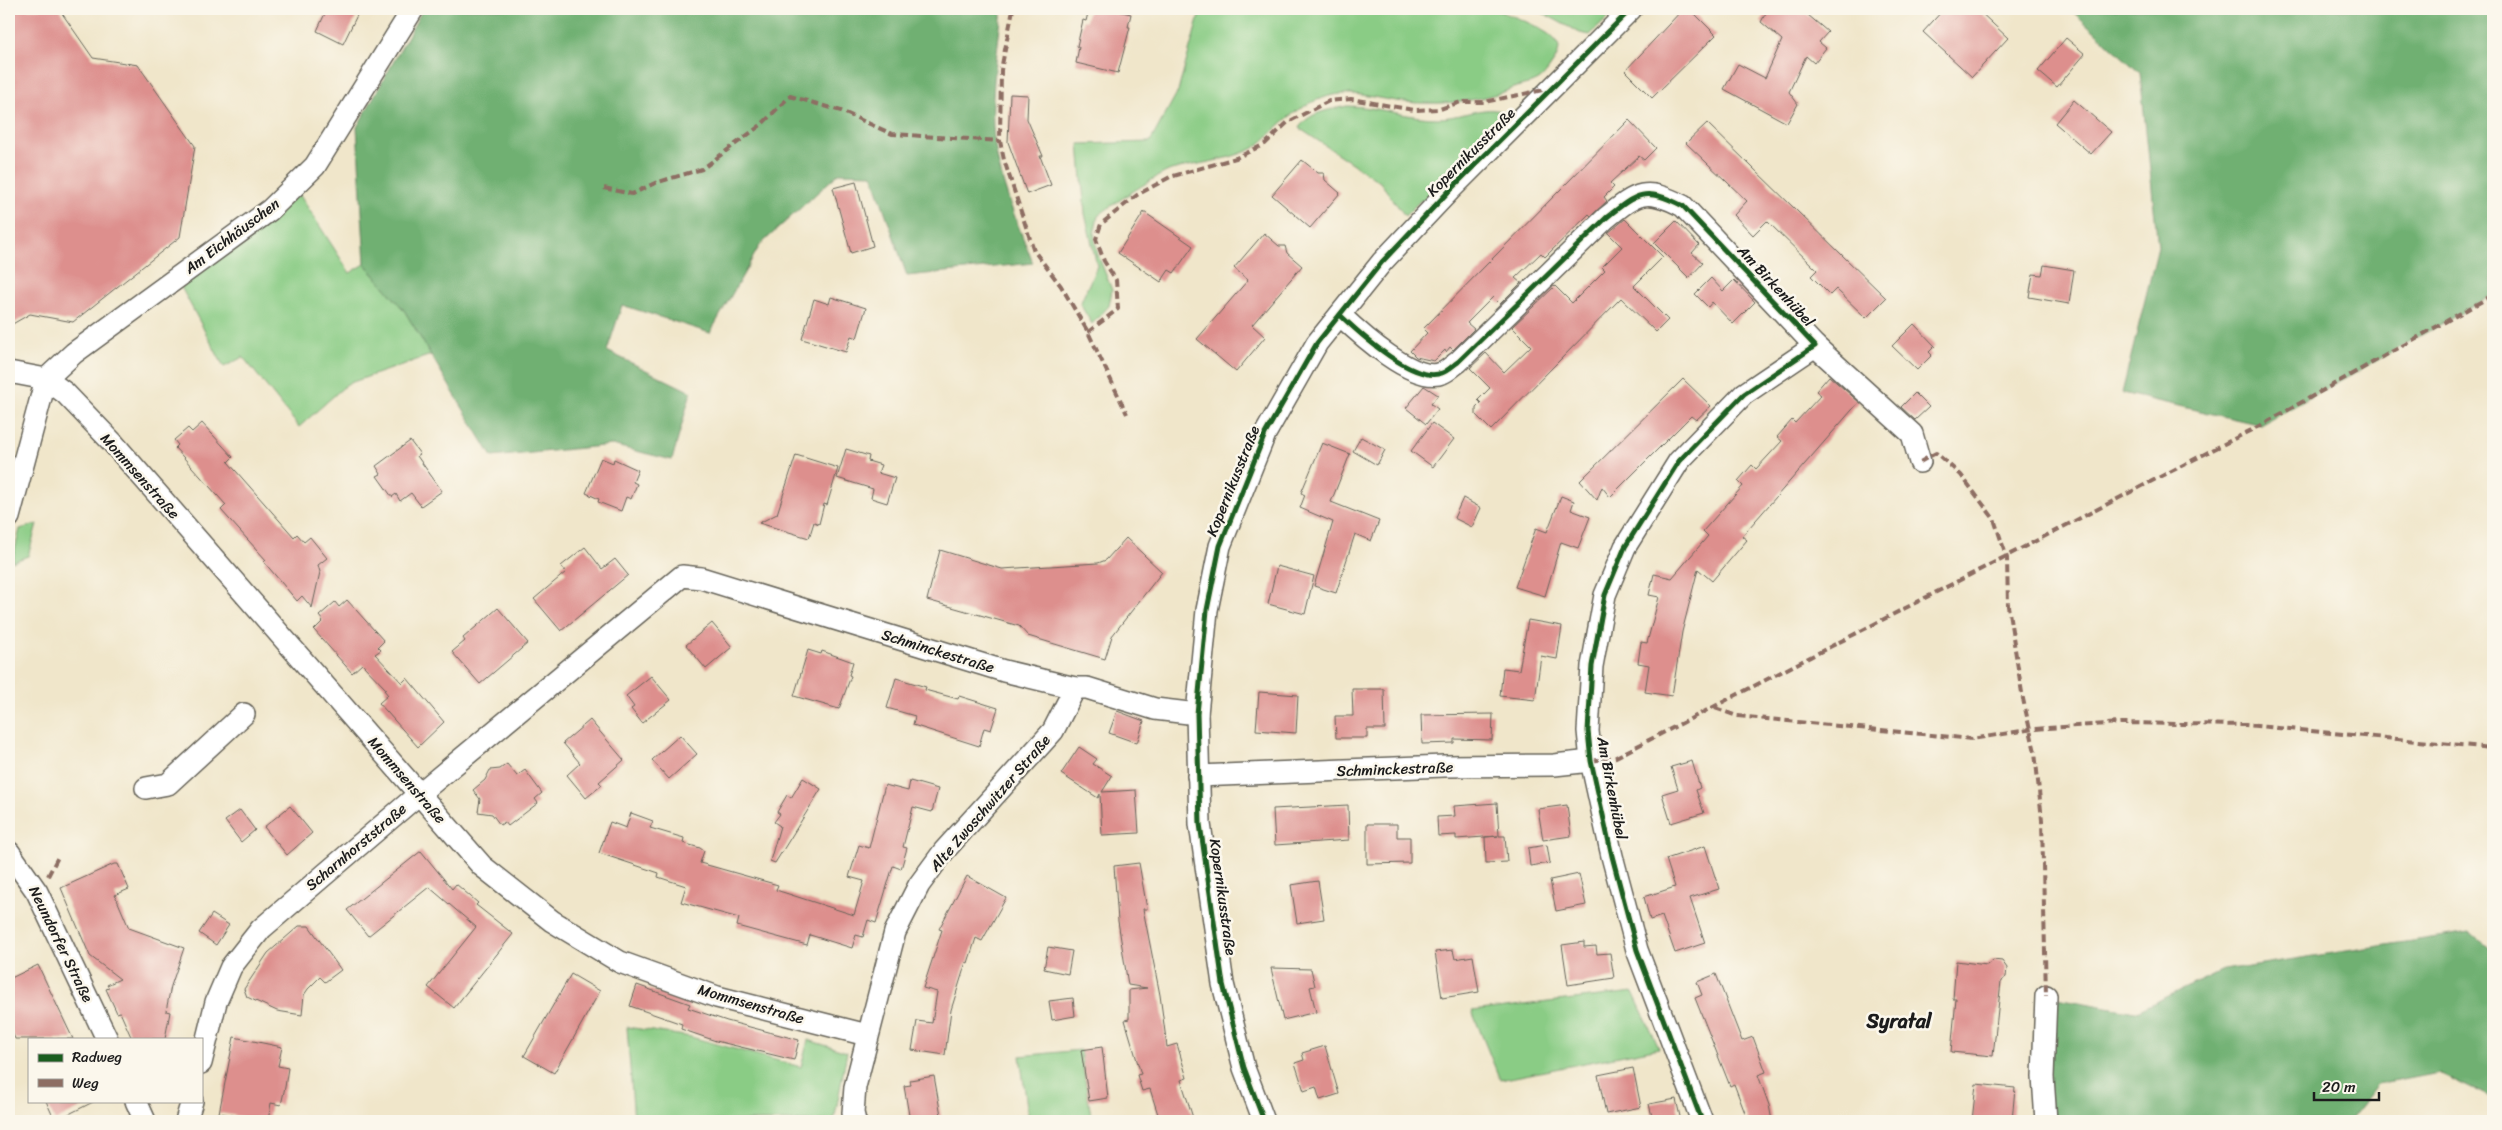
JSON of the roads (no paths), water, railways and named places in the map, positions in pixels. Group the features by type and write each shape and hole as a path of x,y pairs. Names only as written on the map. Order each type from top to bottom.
{"street":[{"name":"Am Eichhäuschen","path":"46,379 74,353 270,210 315,166 413,9"},
{"name":"Kopernikusstraße","path":"1264,1121 1244,1068 1223,984 1200,824 1198,714 1207,610 1220,546 1265,434 1317,343 1382,262 1443,197 1631,9"},
{"name":"Am Birkenhübel","path":"1340,315 1355,330 1408,368 1428,375 1442,373 1458,362 1606,218 1628,200 1644,194 1662,195 1684,206 1815,346 1912,434 1920,462"},
{"name":"Am Birkenhübel","path":"1702,1121 1637,950 1591,761 1588,731 1592,666 1605,595 1625,547 1679,461 1744,394 1815,346"},
{"path":"9,372 46,379 9,517"},
{"name":"Mommsenstraße","path":"46,379 64,393 113,444 482,866 552,921 620,962 717,997 867,1035"},
{"name":"Schminckestraße","path":"682,576 702,578 1004,671 1075,688 1087,688 1155,709 1198,714"},
{"name":"Scharnhorststraße","path":"202,1059 216,1002 231,967 260,929 419,794 682,576"},
{"name":"Alte Zwoschwitzer Straße","path":"855,1121 853,1113 855,1087 895,932 919,885 944,851 1053,732 1075,688"},
{"path":"146,788 168,784 244,714"},
{"name":"Schminckestraße","path":"1198,776 1444,766 1554,765 1591,761"},
{"name":"Neundorfer Straße","path":"9,852 37,892 107,1038"},
{"path":"2046,996 2043,1077 2046,1121"},
{"path":"136,1102 145,1121"},
{"path":"186,1121 192,1102"}],"district":[{"name":"Syratal","path":"1899,1021"}]}
